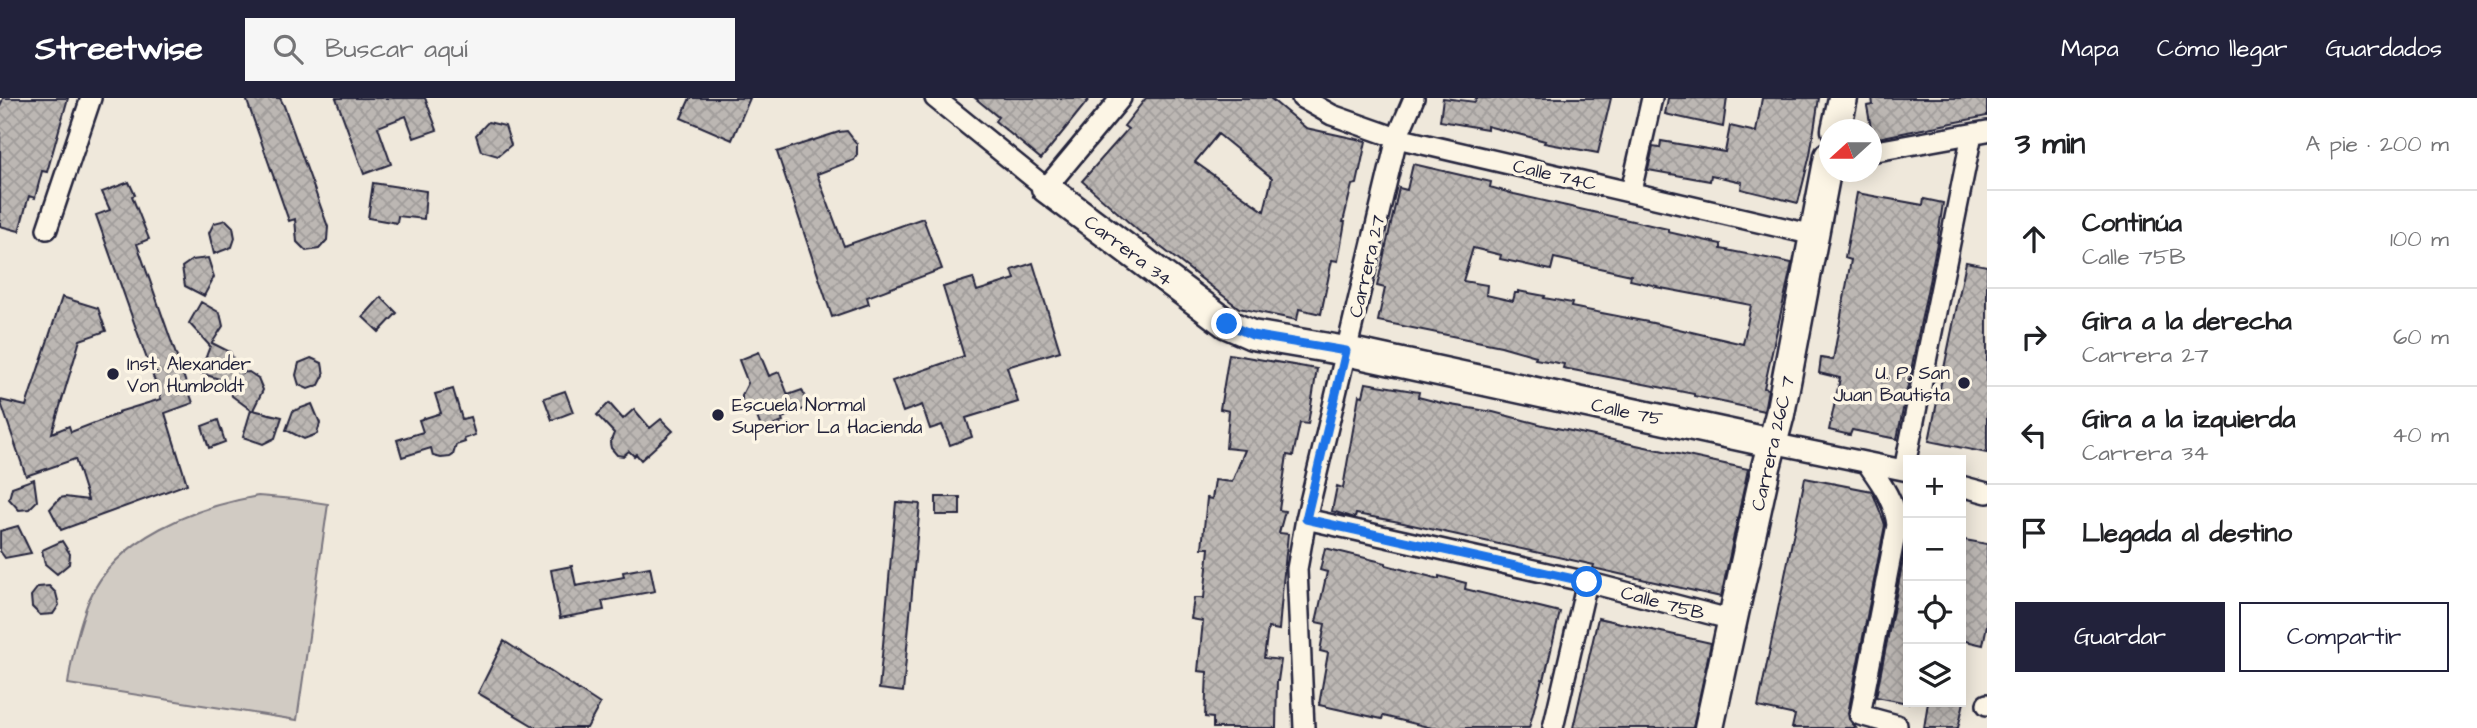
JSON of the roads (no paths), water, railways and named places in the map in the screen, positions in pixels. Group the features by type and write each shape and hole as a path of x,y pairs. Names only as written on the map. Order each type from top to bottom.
{"street":[{"path":"47,229 91,98"},
{"name":"Carrera 34","path":"936,98 1046,188 1227,324 1252,335 1346,351"},
{"path":"1046,188 1121,98"},
{"name":"Calle 74C","path":"1302,98 1332,115 1397,138 1814,235"},
{"name":"Carrera 27","path":"1306,727 1297,569 1306,519 1397,138 1414,98"},
{"path":"1631,191 1652,98"},
{"path":"1838,119 1843,98"},
{"path":"1882,150 1979,132 1909,455"},
{"name":"Carrera 26C 7","path":"1709,728 1780,414 1824,182"},
{"name":"Calle 75","path":"1346,351 1903,470"},
{"path":"1867,463 1890,496 1897,524 1860,715 1897,727"},
{"path":"1966,487 1987,493"},
{"name":"Calle 75B","path":"1306,519 1587,582 1733,620"},
{"path":"1553,728 1587,582"}],"place":[{"name":"Inst. Alexander Von Humboldt","path":"113,374"},
{"name":"U. P. San Juan Bautista","path":"1964,383"},
{"name":"Escuela Normal Superior La Hacienda","path":"718,415"}]}
